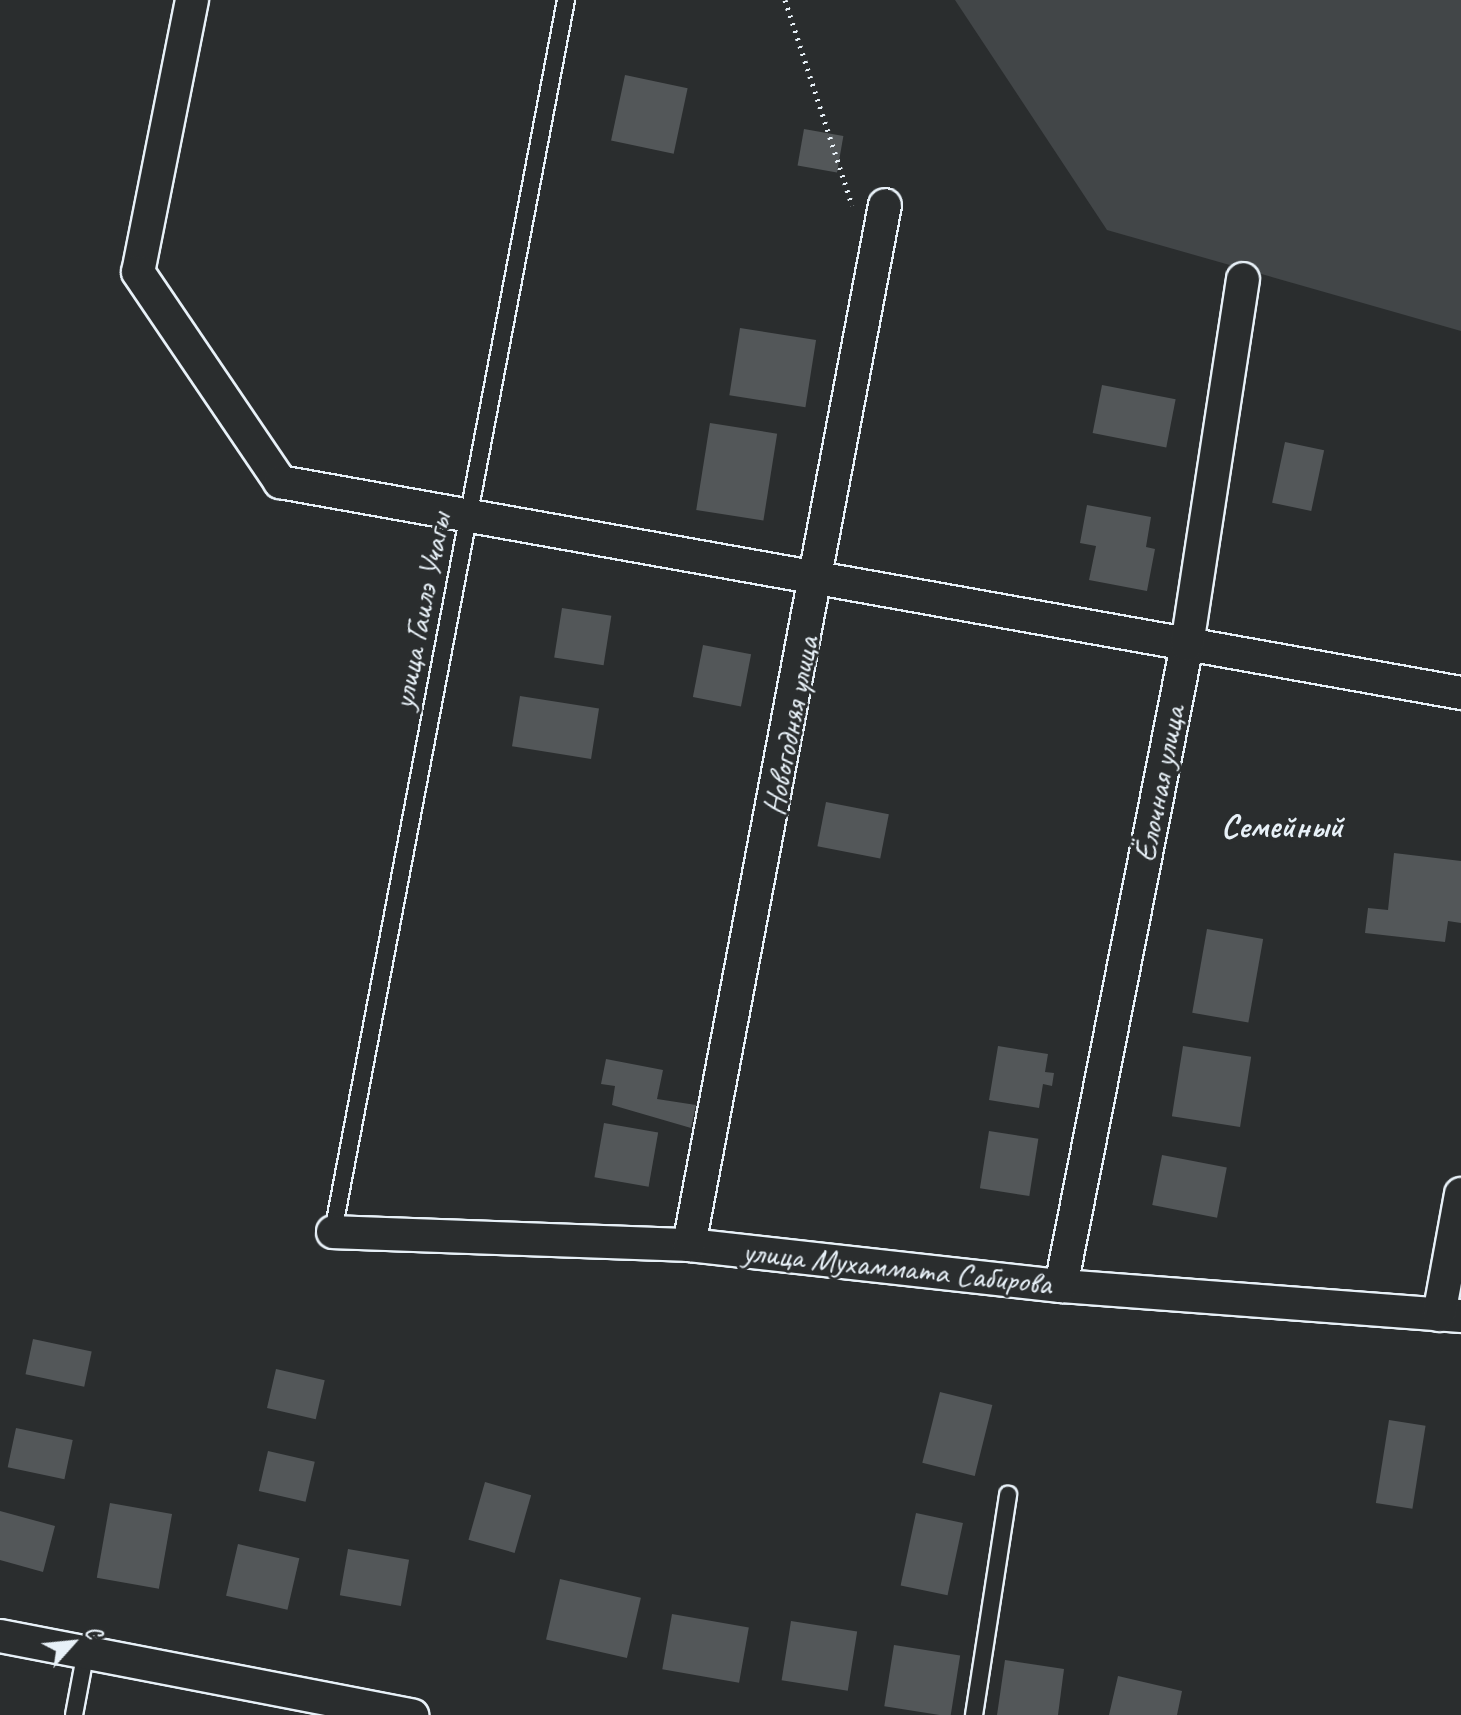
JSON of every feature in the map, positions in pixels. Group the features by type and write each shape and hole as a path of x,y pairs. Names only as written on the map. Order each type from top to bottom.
{"street":[{"path":"192,0 138,272 280,482 1461,693"},
{"name":"Новогодняя улица","path":"689,1245 820,577 871,211"},
{"name":"Ёлочная улица","path":"1061,1286 1187,645 1243,279"},
{"path":"1450,1315 1461,1194"},
{"name":"улица Мухаммата Сабирова","path":"333,1232 689,1245 1061,1286 1450,1315"},
{"path":"0,1636 412,1715"}],"lane":[{"name":"улица Гаилэ Учагы","path":"333,1232 566,0"},
{"path":"974,1715 1008,1495"},
{"path":"74,1715 86,1651"}],"path":[{"path":"785,0 871,211"}],"shaded area":[{"path":"955,0 1461,0 1461,331 1107,230"}],"building":[{"path":"625,75 688,88 674,154 611,141"},
{"path":"804,129 843,136 837,172 798,165"},
{"path":"740,328 816,340 805,407 729,395"},
{"path":"1102,385 1176,399 1166,447 1093,433"},
{"path":"710,423 777,434 763,521 696,510"},
{"path":"1285,442 1324,450 1311,511 1272,503"},
{"path":"1087,505 1151,517 1146,547 1155,549 1147,591 1089,580 1096,546 1080,543"},
{"path":"562,608 611,616 604,665 554,657"},
{"path":"703,645 751,654 741,706 693,697"},
{"path":"520,696 599,709 591,759 512,746"},
{"path":"826,802 889,814 880,858 817,846"},
{"path":"1394,853 1461,861 1461,923 1448,921 1445,942 1365,933 1368,908 1388,910"},
{"path":"1207,929 1263,939 1248,1023 1192,1013"},
{"path":"998,1046 1048,1054 1045,1072 1054,1073 1052,1086 1043,1084 1039,1108 989,1100"},
{"path":"1183,1046 1251,1057 1240,1127 1172,1116"},
{"path":"606,1059 663,1070 657,1099 696,1105 691,1128 612,1105 615,1086 601,1084"},
{"path":"604,1123 658,1133 649,1187 594,1177"},
{"path":"989,1131 1038,1139 1029,1196 980,1188"},
{"path":"1162,1155 1227,1168 1217,1218 1152,1205"},
{"path":"33,1339 92,1351 84,1387 26,1374"},
{"path":"276,1369 325,1380 316,1419 267,1408"},
{"path":"940,1392 992,1405 975,1476 922,1463"},
{"path":"1389,1420 1426,1426 1412,1509 1376,1503"},
{"path":"16,1428 73,1440 64,1479 8,1467"},
{"path":"268,1451 315,1462 306,1502 259,1491"},
{"path":"485,1482 531,1495 515,1553 468,1540"},
{"path":"110,1503 172,1514 159,1589 97,1578"},
{"path":"0,1511 55,1526 43,1572 0,1560"},
{"path":"916,1513 963,1523 948,1595 901,1585"},
{"path":"238,1544 299,1558 287,1610 226,1596"},
{"path":"348,1549 409,1560 401,1606 340,1595"},
{"path":"560,1579 641,1598 627,1658 546,1639"},
{"path":"672,1614 749,1628 739,1683 662,1669"},
{"path":"791,1621 857,1631 848,1691 782,1680"},
{"path":"894,1645 960,1655 951,1715 884,1706"},
{"path":"1005,1660 1064,1669 1058,1715 997,1715"},
{"path":"1118,1676 1182,1691 1177,1715 1109,1715"}],"district":[{"name":"Семейный","path":"1282,826"}]}
